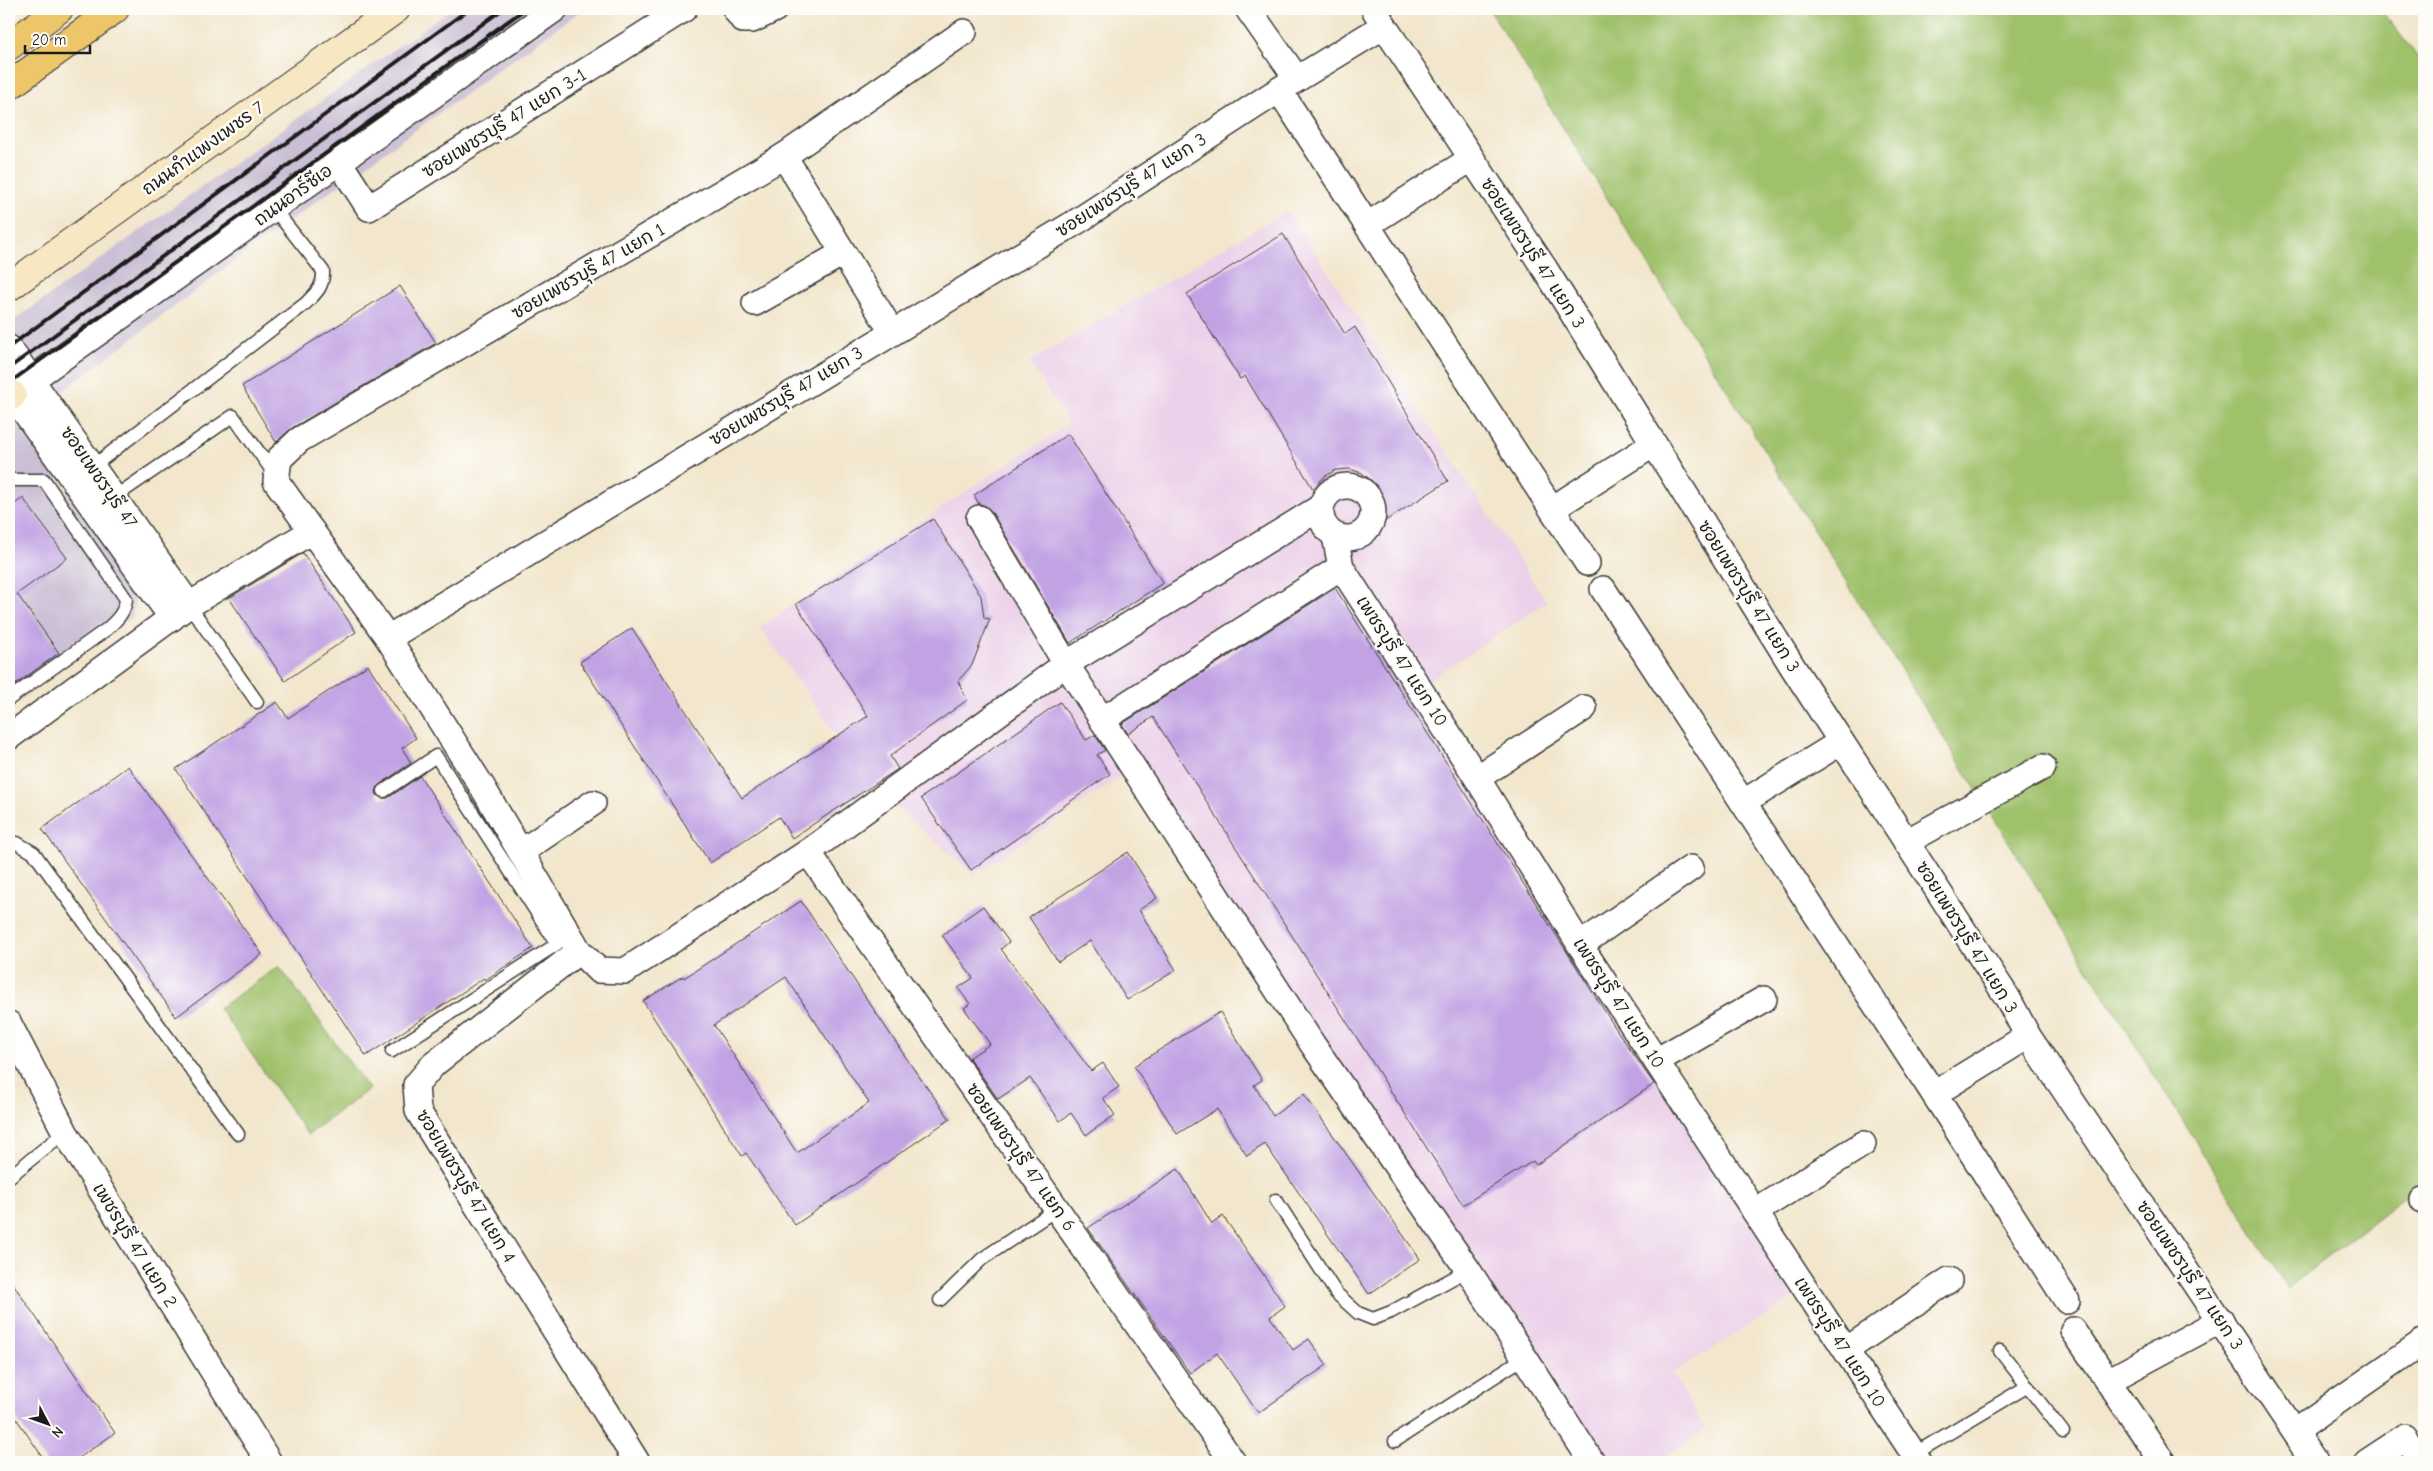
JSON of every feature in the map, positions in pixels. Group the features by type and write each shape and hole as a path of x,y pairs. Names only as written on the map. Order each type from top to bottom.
{"main road":[{"path":"9,46 59,9"},
{"path":"9,86 115,9"}],"street":[{"name":"ถนนกำแพงเพชร 7","path":"9,287 396,9"},
{"name":"ถนนอาร์ซีเอ","path":"15,391 555,9"},
{"name":"ซอยเพชรบุรี 47 แยก 3-1","path":"339,162 370,208 684,9"},
{"path":"735,9 743,20 752,20 775,9"},
{"path":"1248,9 1368,225 1587,563"},
{"name":"ซอยเพชรบุรี 47 แยก 3","path":"388,638 1081,219 1288,84 1379,17 1545,269 1842,742 2008,997 2028,1036 2315,1462"},
{"name":"ซอยเพชรบุรี 47 แยก 1","path":"276,478 279,459 299,440 784,156 964,32"},
{"path":"784,156 892,332"},
{"path":"1368,225 1472,159"},
{"path":"755,303 843,253"},
{"path":"9,348 15,391 83,474 180,611"},
{"path":"1552,509 1654,444"},
{"name":"ซอยเพชรบุรี 47","path":"83,474 113,498 180,611"},
{"path":"276,478 276,481 388,638 483,788 512,849 579,951 598,970 625,972 808,852 1066,664 1321,507 1330,492 1346,486 1355,487 1369,498 1373,506 1373,514 1367,530 1352,538 1335,536 1323,524 1321,507"},
{"path":"979,518 1066,664 1313,1045 1468,1270 1592,1462"},
{"path":"9,737 180,611 312,531"},
{"name":"เพชรบุุรี 47 แยก 10","path":"1335,536 1341,567 1477,778 1580,945 1916,1458"},
{"path":"1102,720 1341,567"},
{"path":"1604,589 1934,1094 2067,1302"},
{"path":"1477,778 1584,708"},
{"path":"1744,802 1842,742"},
{"path":"1906,842 2043,767"},
{"path":"512,849 593,803"},
{"name":"ซอยเพชรบุรี 47 แยก 6","path":"808,852 1233,1462"},
{"path":"1580,945 1691,868"},
{"name":"ซอยเพชรบุรี 47 แยก 4","path":"579,951 434,1064 416,1085 418,1111 637,1462"},
{"path":"1656,1061 1764,999"},
{"name":"เพชรบุุรี 47 แยก 2","path":"9,1024 66,1132 268,1462"},
{"path":"1934,1094 2028,1036"},
{"path":"1755,1212 1863,1144"},
{"path":"1846,1350 1949,1280"},
{"path":"2108,1381 2221,1320"},
{"path":"2074,1330 2164,1462"},
{"path":"2295,1431 2424,1341"},
{"path":"2367,1462 2405,1436 2422,1462"}],"lane":[{"path":"83,474 317,292 323,281 323,271 274,209"},
{"path":"113,498 233,416 276,478"},
{"path":"9,480 44,480 123,592 126,599 125,606 118,619 107,630 9,699"},
{"path":"180,611 257,702"},
{"path":"384,791 436,756 512,849 557,944 392,1051"},
{"path":"9,842 17,843 34,853 238,1134"},
{"path":"9,1177 66,1132"},
{"path":"1276,1200 1336,1293 1358,1313 1373,1319 1391,1312 1468,1270"},
{"path":"940,1300 982,1258 1057,1209"},
{"path":"2000,1351 2063,1432"},
{"path":"1395,1441 1525,1357"},
{"path":"1916,1458 2028,1386"}],"shaded area":[{"path":"451,9 583,9 253,247 18,425 137,587 133,616 9,708 9,324"},
{"path":"1287,211 1547,602 1419,687 1804,1291 1672,1374 1706,1430 1655,1462 1576,1462 1129,771 974,875 873,787 760,627 1069,424 1029,362"}],"green space":[{"path":"1489,9 2380,9 2424,65 2424,1182 2287,1288"},
{"path":"279,966 369,1089 308,1135 219,1008"}],"building":[{"path":"1283,234 1345,334 1355,327 1448,481 1379,525 1379,493 1372,481 1362,473 1349,469 1336,470 1324,477 1313,489 1245,376 1240,379 1187,294"},
{"path":"400,286 436,343 292,428 276,442 242,386"},
{"path":"1068,434 1163,583 1070,643 991,511 986,506 979,504 974,495"},
{"path":"23,498 67,558 17,594 59,653 9,689 9,508"},
{"path":"933,519 981,596 984,618 990,619 972,665 958,681 967,700 890,756 898,769 792,838 779,817 710,863 580,662 632,628 742,798 868,716 796,604"},
{"path":"303,553 356,632 285,681 229,598"},
{"path":"1335,588 1616,1029 1654,1084 1536,1165 1533,1161 1463,1205 1153,717 1128,734 1122,724"},
{"path":"368,665 416,738 402,748 411,763 379,785 376,791 377,795 381,798 388,798 420,776 533,948 366,1056 176,769 277,702 288,718"},
{"path":"1060,702 1086,740 1095,735 1105,750 1097,755 1110,774 971,870 921,798"},
{"path":"128,766 262,954 176,1017 42,829"},
{"path":"1128,852 1157,898 1139,910 1176,970 1127,1000 1090,941 1058,962 1029,917"},
{"path":"801,901 915,1071 950,1119 795,1225 746,1153 742,1156 643,1001 683,976 684,978","holes":["786,977 869,1103 797,1153 714,1025"]},
{"path":"983,906 1009,942 1001,949 1091,1071 1103,1063 1119,1087 1103,1098 1115,1115 1086,1135 1071,1113 1060,1121 1030,1078 998,1099 969,1058 990,1044 964,1008 970,1004 958,988 973,978 942,935"},
{"path":"1220,1012 1262,1080 1254,1085 1273,1116 1304,1094 1420,1259 1369,1294 1265,1144 1247,1156 1217,1109 1177,1134 1134,1066"},
{"path":"1178,1169 1212,1224 1223,1216 1285,1306 1270,1317 1293,1350 1309,1339 1327,1365 1258,1413 1217,1353 1190,1373 1088,1228"},
{"path":"9,1278 115,1433 73,1462 46,1462 9,1408"}],"railway":[{"path":"9,347 469,9"},
{"path":"9,368 503,9"},
{"path":"9,383 525,9"}]}
